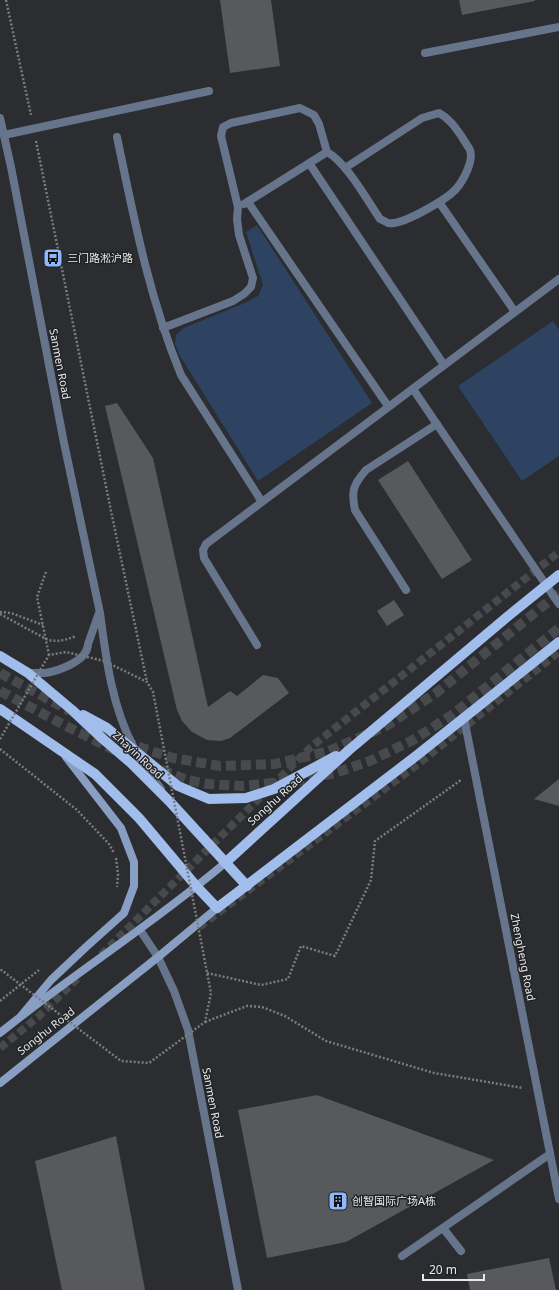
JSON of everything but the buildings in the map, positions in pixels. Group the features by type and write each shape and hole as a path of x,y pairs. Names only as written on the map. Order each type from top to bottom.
{"main road":[{"name":"Songhu Road","path":"0,1033 197,887 349,750 559,575"},
{"name":"Songhu Road","path":"0,1083 217,908 416,756 559,642"},
{"name":"Zhayin Road","path":"0,656 28,673 131,763 171,803 247,886"},
{"path":"0,709 95,774 139,818 197,887 217,908"},
{"path":"72,710 107,728 178,786 209,799 246,798 274,790 349,750"},
{"path":"21,1016 51,980 124,913 134,886 134,862 121,828 61,750"}],"street":[{"path":"425,53 559,27"},
{"path":"4,135 209,92"},
{"path":"163,328 232,301 244,294 251,287 254,278 236,219 238,207 221,136 223,127 231,123 300,108 314,115 319,124 327,152 333,155 345,168 380,219 389,223 402,221 439,202 455,190 464,179 470,163 470,151 457,129 448,118 439,113 422,118 345,168"},
{"name":"Sanmen Road","path":"0,118 64,443 100,613 103,637 118,713 134,750 171,803"},
{"path":"117,137 141,252 163,328 181,375 262,502"},
{"path":"238,207 327,152"},
{"path":"309,163 444,365"},
{"path":"248,202 388,406"},
{"path":"439,202 515,312"},
{"path":"257,645 204,558 203,550 206,544 559,278"},
{"path":"413,389 559,604"},
{"path":"406,590 355,510 352,499 353,491 357,480 366,470 437,424"},
{"path":"28,673 44,673 59,670 79,660 88,648 88,644 100,613"},
{"name":"Zhengheng Road","path":"464,718 559,1200"},
{"name":"Sanmen Road","path":"140,930 158,957 174,991 188,1030 238,1290"},
{"path":"402,1256 550,1154"},
{"path":"443,1228 461,1251"}],"path":[{"path":"6,0 34,129 110,511 147,682 153,692 211,993 205,1022"},
{"path":"0,739 49,655 37,597 46,572"},
{"path":"0,613 11,613 43,625"},
{"path":"0,613 48,640 65,641 94,627"},
{"path":"49,655 66,652 104,661 147,682"},
{"path":"0,749 76,810 108,844 116,857 118,874 116,894"},
{"path":"207,973 261,985 288,979 301,946 335,956 371,880 375,842 475,771"},
{"path":"0,1001 43,967"},
{"path":"0,969 121,1062 149,1063 205,1022 247,1006 262,1007 284,1016 326,1041 434,1073 538,1090"}],"shaded area":[{"path":"257,225 372,403 258,481 180,356 175,344 176,335 184,328 258,296 263,285 246,232"},
{"path":"553,321 559,330 559,456 522,481 458,386"}],"tunnel":[{"path":"101,955 311,747 559,552"},
{"path":"125,740 136,746 173,758 220,766 275,764 329,751 386,726 436,693 559,593"},
{"path":"0,691 126,756 187,780 208,784 243,786 302,780 335,773 370,761 413,740 452,715 559,628"},
{"path":"199,927 414,767 559,652"},
{"path":"0,673 70,711"},
{"path":"0,1048 38,1017 80,976"}],"place":[{"name":"三门路淞沪路","path":"53,258"},
{"name":"创智国际广场A栋","path":"338,1201"}]}
